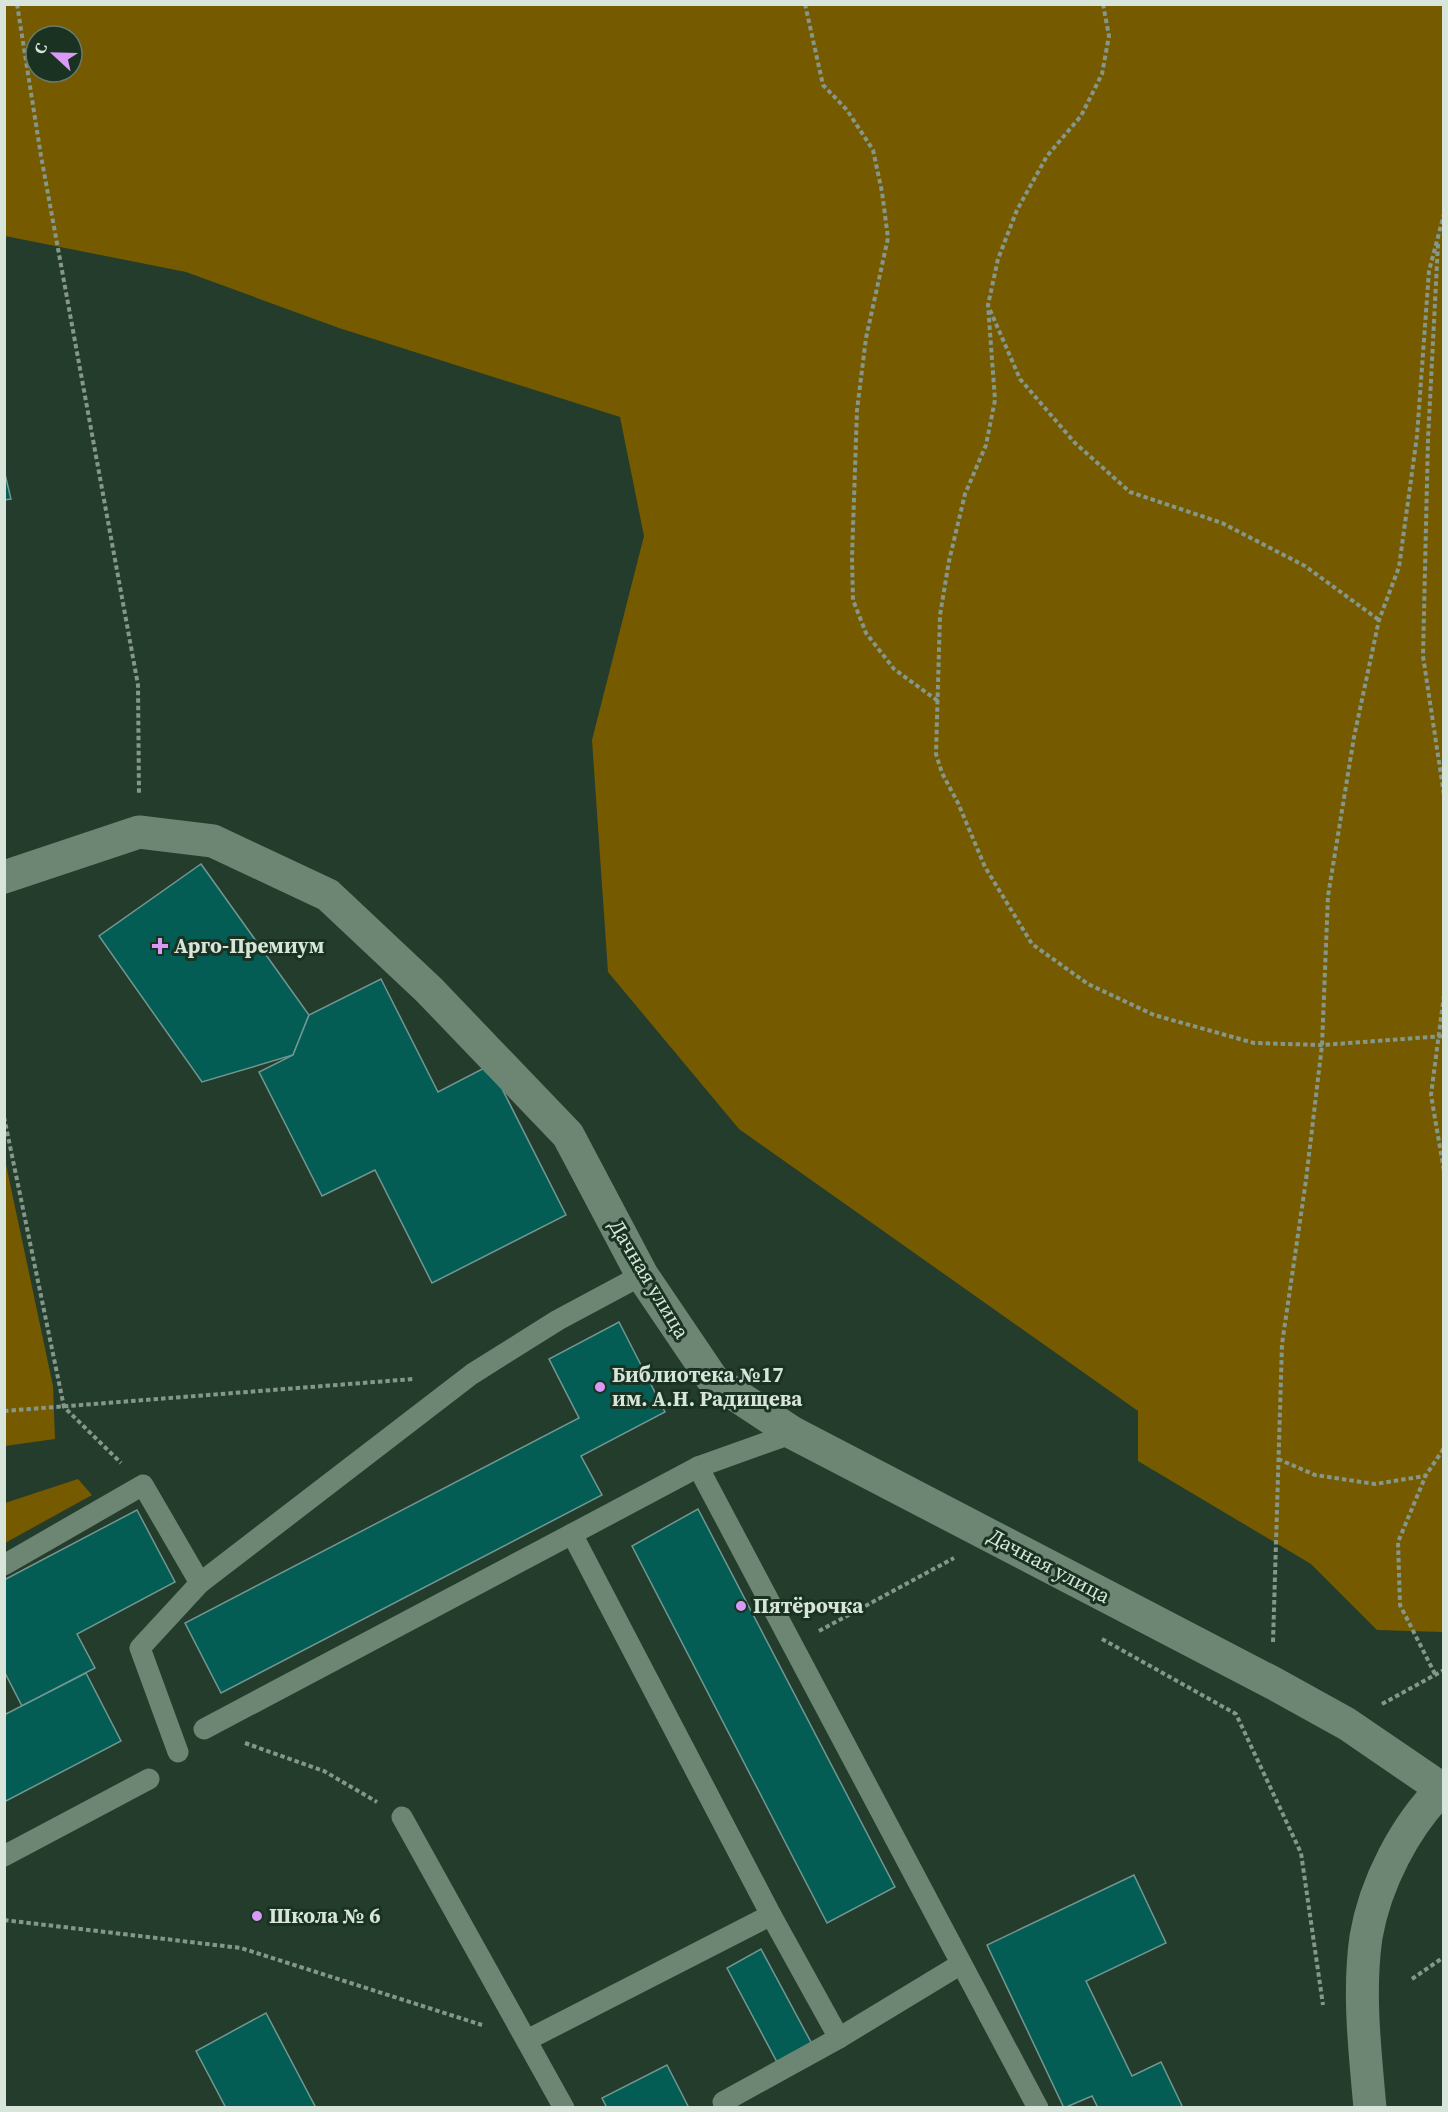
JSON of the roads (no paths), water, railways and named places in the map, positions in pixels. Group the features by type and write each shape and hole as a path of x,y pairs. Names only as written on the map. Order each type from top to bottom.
{"street":[{"name":"Дачная улица","path":"4,877 139,831 213,841 328,895 429,990 568,1135 642,1275 713,1380 793,1432 1347,1724 1443,1788"},
{"path":"1370,2108 1363,1989 1366,1936 1384,1875 1413,1824 1443,1788"}],"lane":[{"path":"178,1752 140,1648 200,1583 472,1374 558,1320 642,1275"},
{"path":"204,1729 698,1467 793,1432"},
{"path":"698,1467 1038,2108"},
{"path":"4,1564 143,1485 200,1583"},
{"path":"572,1534 771,1916 839,2038"},
{"path":"4,1856 148,1779"},
{"path":"402,1817 564,2108"},
{"path":"527,2040 771,1916"},
{"path":"726,2108 723,2102 839,2038 961,1964"}],"place":[{"name":"Арго-Премиум","path":"160,946"},
{"name":"Библиотека №17 им. А.Н. Радищева","path":"600,1387"},
{"name":"Пятёрочка","path":"741,1606"},
{"name":"Школа № 6","path":"257,1916"}]}
